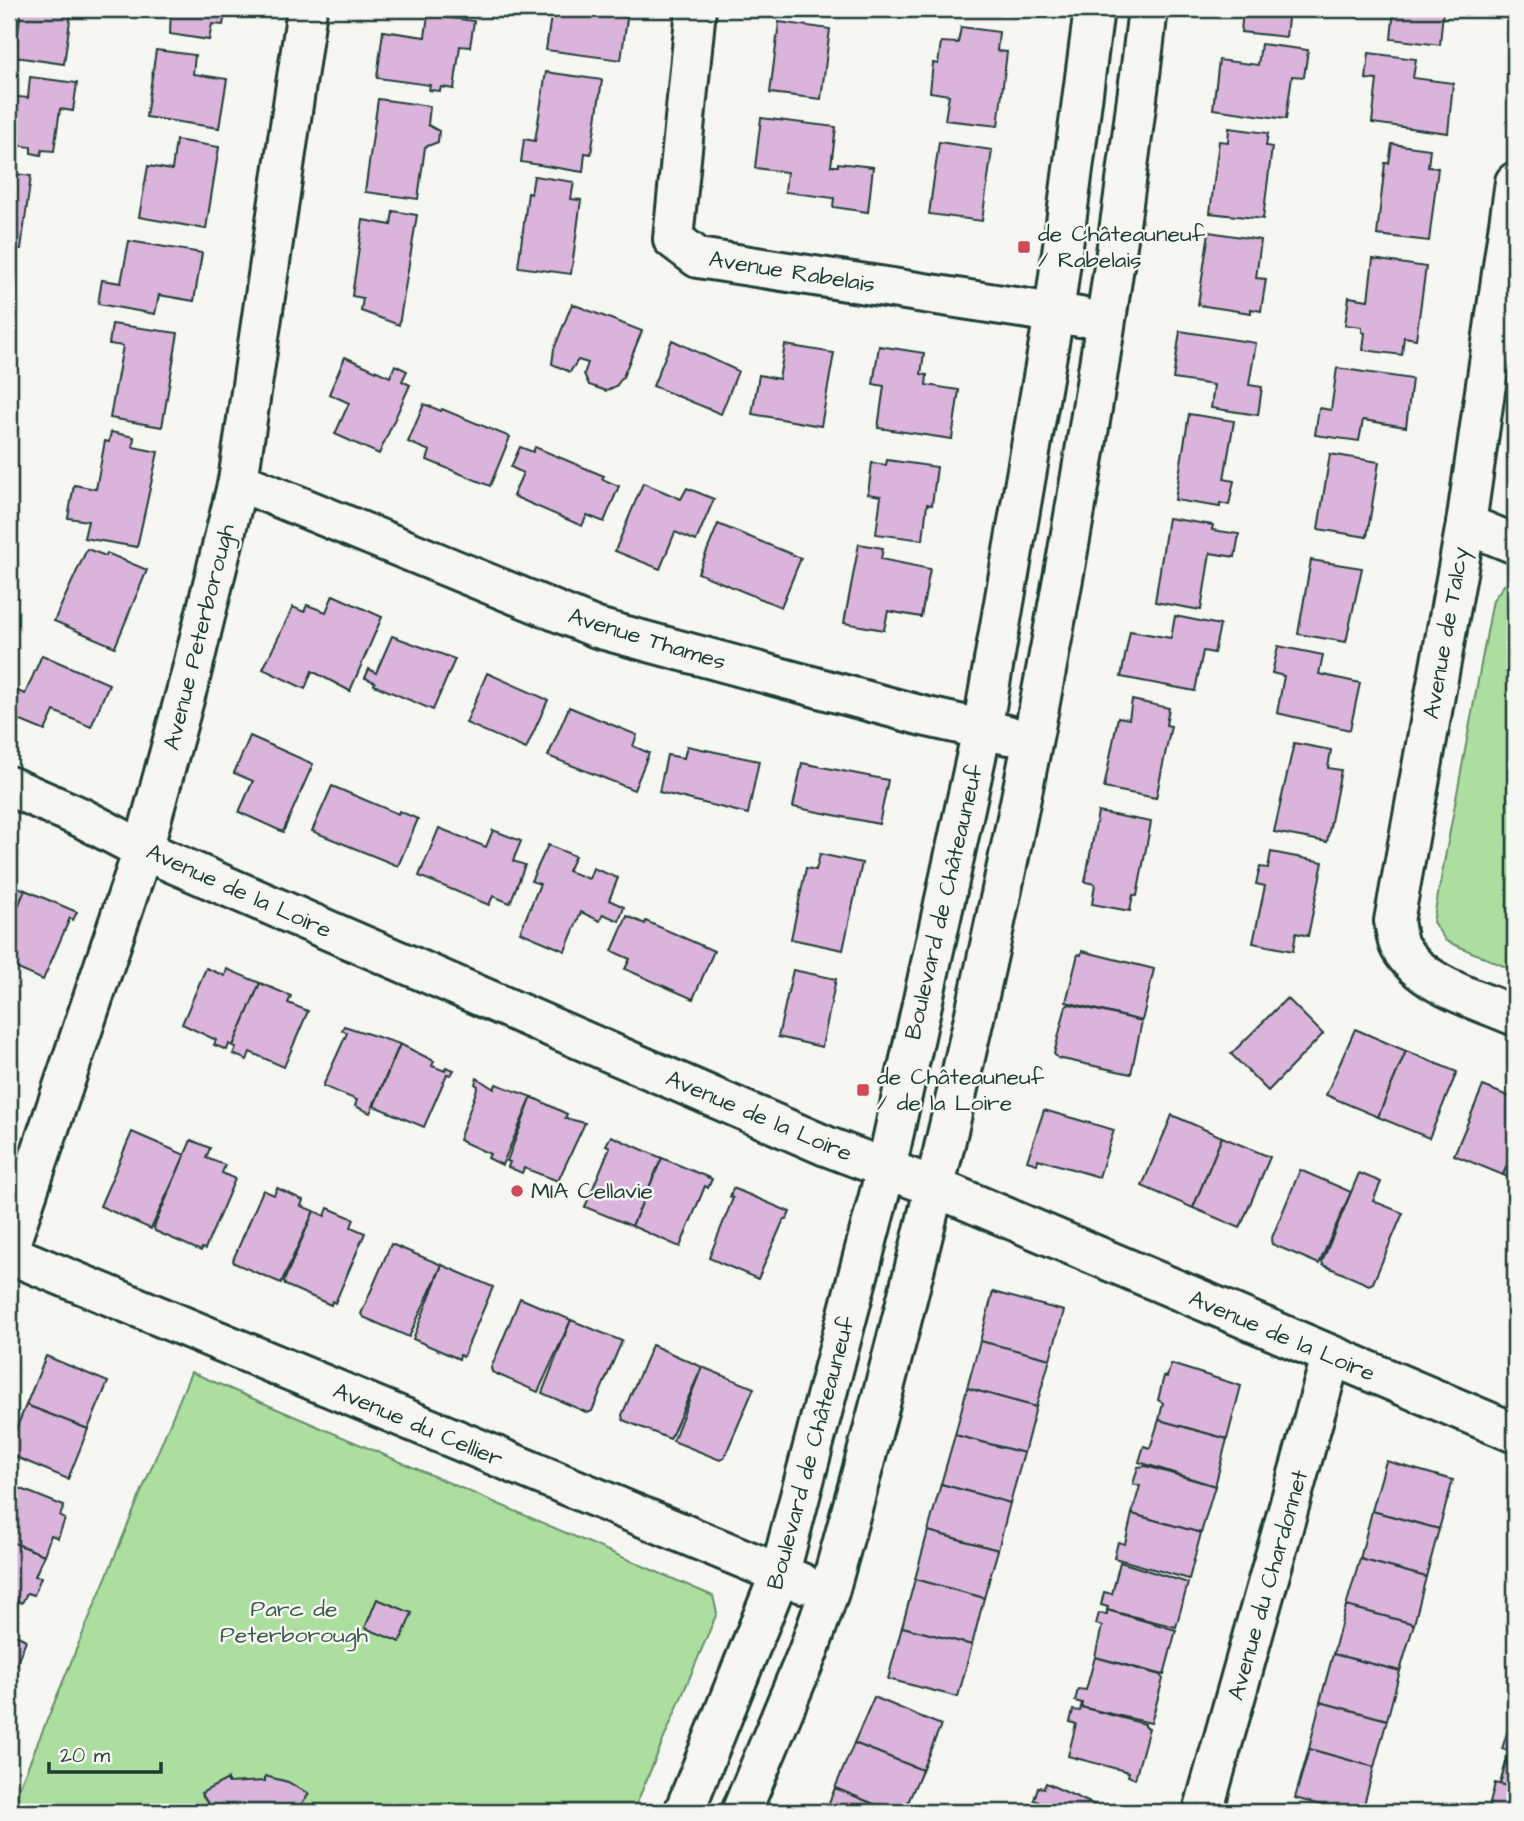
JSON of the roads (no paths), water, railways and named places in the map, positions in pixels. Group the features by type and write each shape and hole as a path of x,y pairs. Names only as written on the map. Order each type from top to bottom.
{"street":[{"name":"Avenue Peterborough","path":"9,1247 143,849 191,674 238,481 307,9"},
{"name":"Avenue Rabelais","path":"696,9 673,239 698,258 1105,321"},
{"name":"Boulevard de Châteauneuf","path":"684,1812 779,1576 886,1169 982,730 1054,314 1094,9"},
{"path":"741,1812 808,1652 829,1592 937,1188 1072,530 1105,321 1148,9"},
{"name":"Avenue de Talcy","path":"1515,182 1466,524 1394,921 1399,946 1417,969 1447,987 1515,1016"},
{"name":"Avenue Thames","path":"238,481 597,628 982,730 1031,739"},
{"path":"1466,524 1515,544"},
{"name":"Avenue de la Loire","path":"9,786 80,817 143,849 826,1146 937,1188 1515,1433"},
{"name":"Avenue du Cellier","path":"9,1254 779,1576 829,1592"},
{"name":"Avenue du Chardonnet","path":"1203,1812 1331,1357"}],"place":[{"name":"de Châteauneuf / Rabelais","path":"1024,247"},
{"name":"de Châteauneuf / de la Loire","path":"863,1090"},
{"name":"MIA Cellavie","path":"517,1191"}],"park label":[{"name":"Parc de Peterborough","path":"294,1622"}]}
